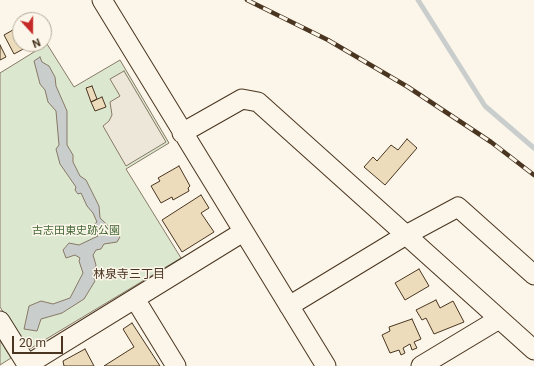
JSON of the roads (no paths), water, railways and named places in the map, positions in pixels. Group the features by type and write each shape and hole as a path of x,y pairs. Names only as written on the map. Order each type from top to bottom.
{"street":[{"path":"102,0 326,366"},
{"path":"182,133 242,99 258,102 534,350"},
{"path":"289,306 406,235 458,207 534,275"},
{"path":"0,320 28,366 243,232"},
{"path":"135,299 176,366"},
{"path":"421,366 499,319"}],"waterway":[{"path":"418,0 485,106 534,148"}],"railway":[{"path":"247,0 328,40 408,87 491,142 534,175"}],"district":[{"name":"林泉寺三丁目","path":"129,275"}],"park label":[{"name":"古志田東史跡公園","path":"76,231"}]}
